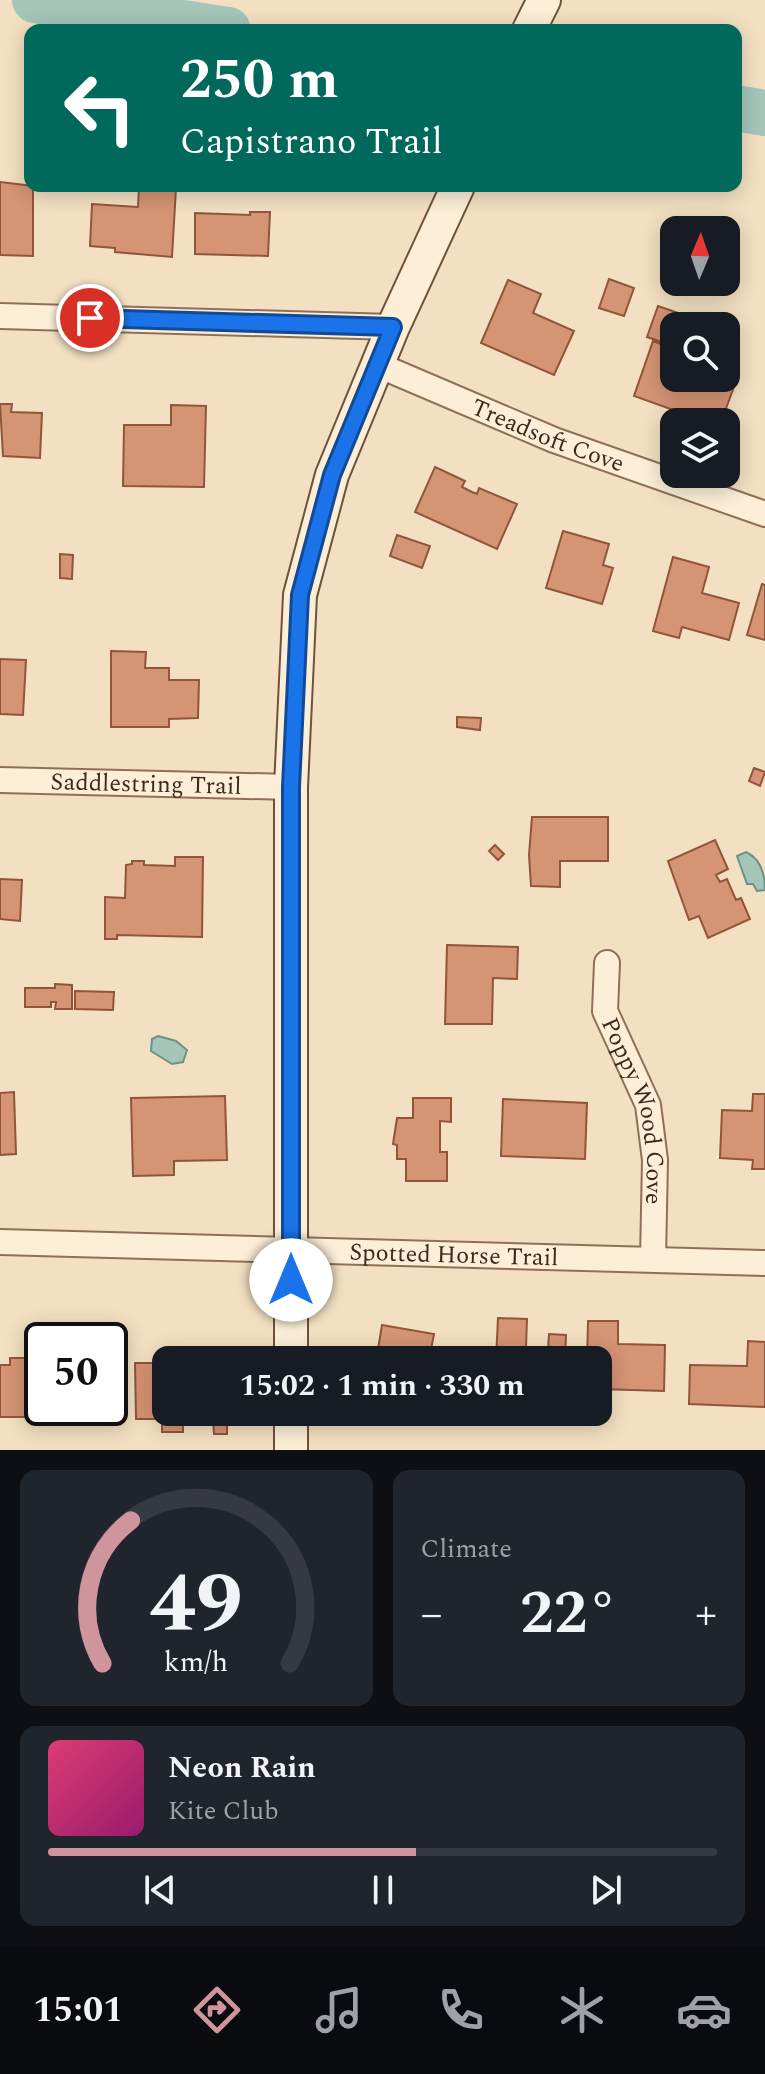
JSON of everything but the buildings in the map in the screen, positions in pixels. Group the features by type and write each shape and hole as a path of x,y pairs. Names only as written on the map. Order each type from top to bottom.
{"main road":[{"path":"291,1346 291,787 300,595 332,475 393,327 455,192"},
{"path":"291,1426 291,1450"}],"street":[{"path":"0,316 393,327"},
{"name":"Treadsoft Cove","path":"378,365 554,440 765,514"},
{"name":"Saddlestring Trail","path":"0,780 291,787"},
{"name":"Poppy Wood Cove","path":"607,963 605,1011 648,1105 655,1160 653,1259"},
{"name":"Spotted Horse Trail","path":"0,1242 291,1253 765,1263"}],"shaded area":[{"path":"746,852 761,868 765,890 757,891 753,884 747,884 737,856"},
{"path":"158,1036 176,1041 187,1050 183,1062 172,1064 151,1051 152,1039"}],"waterway":[{"path":"35,0 189,24"},
{"path":"742,109 765,113"}],"route":[{"path":"90,318 393,327 332,475 318,517 300,595 291,787 291,1280"}]}
